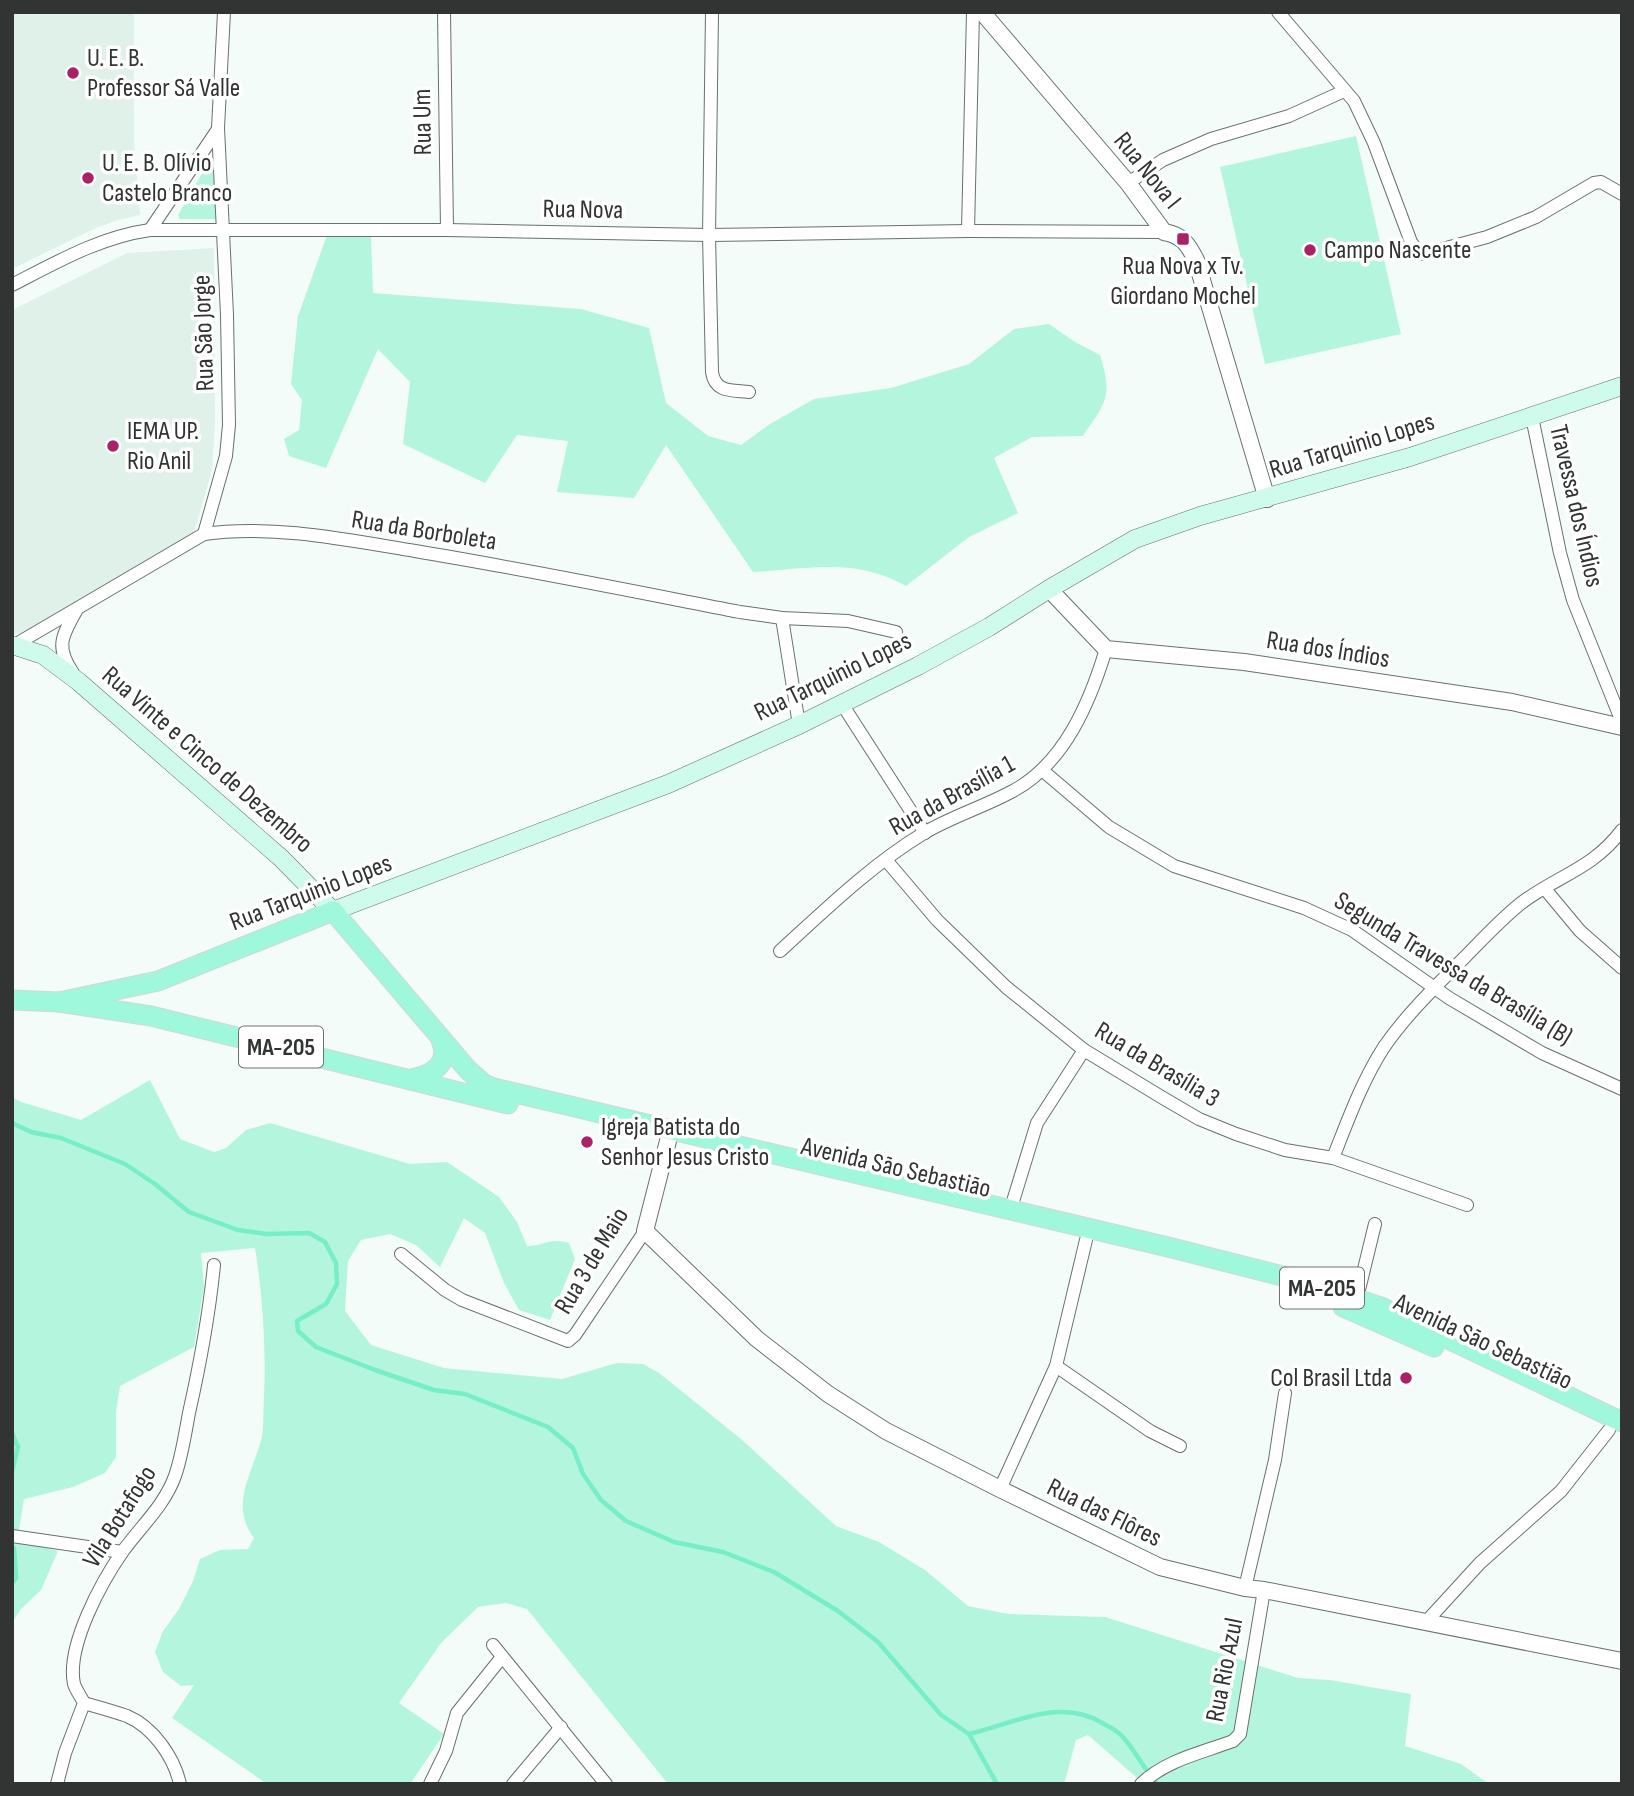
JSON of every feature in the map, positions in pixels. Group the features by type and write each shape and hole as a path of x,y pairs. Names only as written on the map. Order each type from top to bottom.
{"main road":[{"name":"Rua Tarquinio Lopes","path":"59,1002 158,981 333,911 668,784 842,704 989,627 1135,539 1200,516 1410,457 1622,386"},
{"name":"Rua Vinte e Cinco de Dezembro","path":"16,650 43,655 79,682 281,858 333,911 468,1070 484,1084 494,1088"},
{"path":"150,1016 144,1007 143,995 149,986 158,981"},
{"name":"Avenida São Sebastião","path":"12,1000 59,1002 150,1016 1273,1286 1348,1308 1618,1429"},
{"path":"411,1079 430,1073 440,1065 444,1057 441,1040"},
{"name":"Avenida São Sebastião","path":"494,1088 1298,1280 1357,1298 1402,1317 1618,1429"}],"street":[{"name":"Rua São Jorge","path":"204,534 226,456 229,425 224,230 218,128 224,12"},
{"name":"Rua Um","path":"444,12 447,230"},
{"path":"712,12 709,235 713,378 721,389 749,392"},
{"path":"968,231 972,12"},
{"name":"Rua Nova I","path":"982,12 1128,183 1164,232 1176,234 1183,239 1196,260 1267,499"},
{"path":"1278,12 1354,100 1417,251 1424,254 1487,237 1536,217 1594,183 1601,182 1622,194"},
{"path":"1128,183 1163,160 1211,139 1289,116 1344,91"},
{"path":"150,230 218,128"},
{"name":"Rua Nova","path":"12,285 87,247 125,233 150,230 447,230 709,235 968,231 1164,232"},
{"name":"Travessa dos Índios","path":"1532,417 1573,600 1622,724"},
{"name":"Rua da Borboleta","path":"16,650 76,610 204,534 239,530 373,544 740,612 782,618 848,621 896,632"},
{"path":"1049,589 1106,649"},
{"path":"76,610 64,633 62,649 65,663 79,682"},
{"path":"782,618 799,724"},
{"name":"Rua dos Índios","path":"1106,649 1244,662 1622,724"},
{"name":"Rua da Brasília 1","path":"780,951 834,901 925,832 1014,791 1042,770 1074,727 1095,684 1106,649"},
{"path":"842,704 925,832"},
{"name":"Segunda Travessa da Brasília (B)","path":"1042,770 1109,827 1141,848 1174,866 1304,908 1352,930 1434,989 1542,1053 1622,1089"},
{"path":"1333,1158 1356,1100 1380,1054 1434,989 1522,902 1592,861 1609,847 1622,830"},
{"name":"Rua da Brasília 3","path":"886,860 937,920 1006,988 1084,1050 1199,1119 1285,1150 1333,1158 1467,1205"},
{"path":"1545,889 1580,931 1622,968"},
{"path":"1010,1211 1037,1123 1084,1050"},
{"name":"Rua 3 de Maio","path":"401,1254 445,1290 462,1300 568,1341 575,1335 645,1231 668,1141"},
{"path":"1357,1298 1375,1224"},
{"name":"Rua das Flôres","path":"645,1231 734,1319 828,1394 886,1431 1160,1567 1245,1588 1622,1661"},
{"path":"1000,1489 1056,1366 1086,1240"},
{"name":"Vila Botafogo","path":"84,1703 75,1686 73,1667 77,1641 84,1622 122,1552 162,1504 176,1473 203,1350 214,1265"},
{"path":"1056,1366 1150,1431 1181,1446"},
{"path":"1245,1588 1275,1460 1285,1394"},
{"path":"1425,1623 1480,1563 1562,1491 1618,1429"},
{"path":"12,1536 122,1552"},
{"name":"Rua Rio Azul","path":"1142,1782 1173,1762 1233,1741 1240,1734 1264,1590"},
{"path":"493,1645 606,1784"},
{"path":"430,1784 446,1751 457,1713 502,1657"},
{"path":"57,1784 65,1753 84,1703 130,1717 153,1735 173,1762 180,1784"},
{"path":"513,1784 561,1727"}],"shaded area":[{"path":"12,12 134,12 134,141 140,215 96,228 12,269"},
{"name":"IEMA UP. Rio Anil","path":"214,248 215,421 212,470 194,533 26,633 12,634 12,310 127,253"}],"green space":[{"name":"Campo Nascente","path":"1356,136 1401,334 1265,364 1220,167"},
{"path":"214,164 216,219 180,219 178,215 204,170"},
{"path":"327,235 371,236 373,293 581,309 649,328 666,403 708,436 741,445 770,424 814,399 891,388 969,364 1014,329 1049,324 1100,355 1106,381 1105,398 1083,436 1032,437 994,458 1018,513 969,537 906,586 869,571 850,568 812,567 753,572 666,445 634,498 557,492 568,441 517,435 485,483 403,444 410,382 378,349 326,468 289,456 284,439 299,430 302,400 291,384 298,316"},
{"path":"150,1080 180,1139 214,1152 226,1148 246,1130 270,1123 410,1164 447,1162 499,1197 517,1222 527,1246 552,1241 569,1243 575,1259 550,1320 519,1310 504,1283 485,1233 464,1218 440,1267 416,1245 390,1234 361,1240 348,1261 345,1311 371,1345 444,1368 562,1379 617,1363 643,1364 659,1373 741,1439 836,1526 879,1542 925,1570 968,1606 1008,1614 1105,1617 1298,1678 1330,1680 1411,1694 1405,1746 1461,1764 1489,1784 1144,1784 1088,1735 1076,1740 1064,1784 668,1784 527,1609 506,1603 478,1607 441,1643 399,1703 444,1734 410,1784 267,1784 172,1718 194,1685 181,1686 163,1672 155,1652 163,1631 179,1609 193,1581 200,1559 220,1550 248,1549 254,1538 243,1513 243,1500 262,1436 263,1422 264,1341 255,1248 201,1253 204,1287 194,1347 120,1386 116,1412 116,1457 105,1473 73,1487 24,1499 19,1530 12,1530 12,1097 81,1120"},
{"path":"27,1543 58,1551 41,1590 20,1610 12,1623 12,1544"}],"waterway":[{"path":"12,1123 31,1132 61,1138 125,1164 189,1212 238,1230 267,1234 309,1233 325,1242 336,1263 337,1284 326,1304 297,1321 298,1331 316,1347 434,1390 465,1394 548,1427 573,1448 583,1474 601,1500 626,1521 674,1542 723,1552 774,1572 838,1611 878,1642 941,1715 969,1734 1054,1712 1088,1716 1122,1736 1157,1784"},
{"path":"12,1433 18,1447 12,1472"},
{"path":"12,1583 16,1578 14,1548"},
{"path":"969,1734 997,1784"}],"place":[{"name":"U. E. B. Professor Sá Valle","path":"73,73"},
{"name":"U. E. B. Olívio Castelo Branco","path":"88,178"},
{"name":"Rua Nova x Tv. Giordano Mochel","path":"1183,239"},
{"name":"Campo Nascente","path":"1310,250"},
{"name":"IEMA UP. Rio Anil","path":"113,446"},
{"name":"Igreja Batista do Senhor Jesus Cristo","path":"587,1142"},
{"name":"Col Brasil Ltda","path":"1406,1378"}]}
